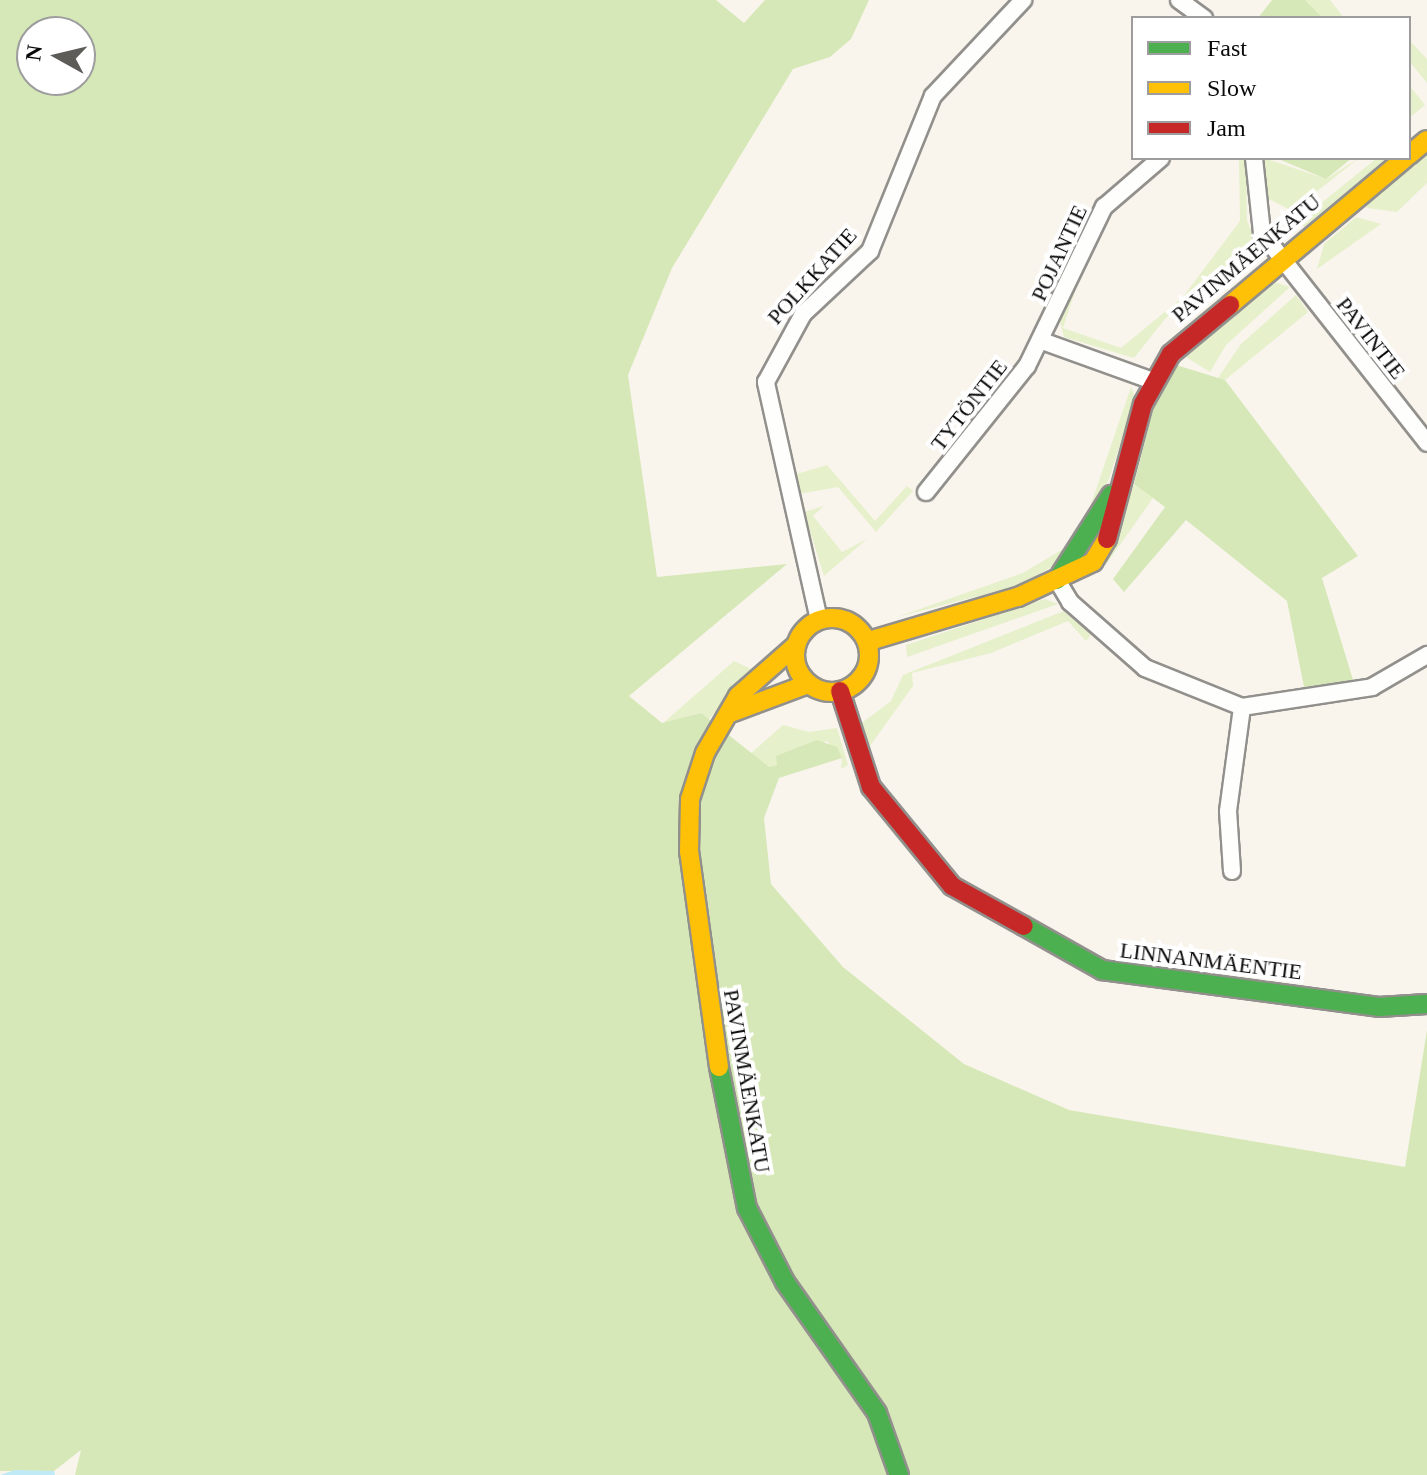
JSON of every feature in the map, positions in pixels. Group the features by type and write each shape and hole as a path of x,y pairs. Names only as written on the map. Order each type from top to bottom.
{"street":[{"name":"POLKKATIE","path":"819,620 766,382 803,314 870,251 933,96 1023,0"},
{"path":"1179,0 1201,16"},
{"name":"PAVINMÄENKATU","path":"1411,153 1427,140"},
{"name":"POJANTIE","path":"1042,341 1104,207 1159,160"},
{"path":"1254,160 1256,216 1281,259"},
{"name":"PAVINMÄENKATU","path":"869,641 1078,574 1104,548 1127,460 1153,381 1187,337 1402,160"},
{"name":"PAVINTIE","path":"1281,259 1427,443"},
{"path":"1042,341 1153,381"},
{"name":"TYTÖNTIE","path":"926,492 1042,341"},
{"path":"1057,580 1070,602 1145,668 1242,707 1372,687 1427,655"},
{"path":"733,712 808,684 840,691 859,679 869,641 844,621 819,620 796,645 796,665 808,684"},
{"name":"PAVINMÄENKATU","path":"796,645 738,696 733,712 705,753 688,820 736,1172 763,1246 877,1413 899,1475"},
{"name":"LINNANMÄENTIE","path":"840,691 871,787 952,886 1102,970 1379,1007 1427,1004"},
{"path":"1232,871 1228,811 1242,707"}],"green space":[{"path":"0,0 716,0 744,23 765,0 869,0 851,39 830,57 793,69 672,268 628,375 657,577 787,564 629,696 662,723 701,713 769,767 777,765 776,756 817,740 837,747 842,758 779,778 764,818 771,884 843,967 964,1064 1069,1110 1405,1167 1427,1030 1427,1475 75,1475 81,1450 54,1471 0,1471"},
{"path":"1272,0 1305,0 1321,16 1260,16"},
{"path":"1305,0 1330,0 1342,16 1321,16"},
{"path":"1411,42 1427,59 1427,83 1411,63"},
{"path":"1411,88 1425,105 1411,116"},
{"path":"1427,151 1427,183 1397,212 1367,208 1365,201"},
{"path":"1239,160 1246,160 1247,220 1255,241 1165,319 1134,358 1064,337 1060,321 1080,276 1063,328 1121,348 1183,297 1240,221"},
{"path":"1264,160 1326,179 1356,160 1292,211 1263,196"},
{"path":"1281,160 1350,160 1326,179"},
{"path":"1375,160 1387,160 1304,227 1299,221"},
{"path":"1356,217 1381,224 1317,269 1324,244"},
{"path":"1274,282 1290,287 1226,345 1210,372 1186,357"},
{"path":"1296,295 1308,312 1225,380 1218,378 1241,344"},
{"path":"1176,365 1225,380 1358,556 1322,578 1353,680 1304,687 1287,601 1186,520 1124,592 1113,579 1165,507 1134,484 1156,398"},
{"path":"1131,387 1135,397 1110,476 1097,509 1090,507"},
{"path":"827,465 875,521 907,486 913,491 876,532 838,487 799,494 793,475"},
{"path":"1134,484 1153,498 1105,566 1103,563"},
{"path":"824,506 813,516 842,552 867,539 824,576 804,512"},
{"path":"1068,546 1056,564 1021,585 897,617 1023,573"},
{"path":"1045,599 1058,604 907,657 906,645"},
{"path":"1064,611 1091,635 1086,641 1068,621 991,653 912,673 913,686 870,746 859,725 891,701 903,675"},
{"path":"734,661 753,670 708,720 700,713 662,724"},
{"path":"783,725 809,732 837,728 848,765 841,769 842,758 827,741 777,756 778,765 769,767 748,756"}],"water":[{"path":"15,1470 54,1471 55,1475 0,1475"}],"traffic: fast":[{"path":"1057,580 1111,495"},
{"path":"1024,926 1102,970 1379,1007 1427,1004"},
{"path":"719,1067 747,1208 785,1282 877,1413 899,1475"}],"traffic: slow":[{"path":"1411,153 1427,140"},
{"path":"1230,305 1403,160"},
{"path":"869,641 1018,597 1093,562 1107,539"},
{"path":"832,618 846,621 858,629 866,641 869,655 866,669 858,681 846,689 832,692 818,689 806,681 798,669 795,655 798,641 806,629 818,621 832,618"},
{"path":"719,1067 689,852 690,799 705,753 738,696 796,645"},
{"path":"733,712 808,684"}],"traffic: jam":[{"path":"1107,539 1143,404 1171,354 1230,305"},
{"path":"840,691 871,787 952,886 1024,926"}]}
